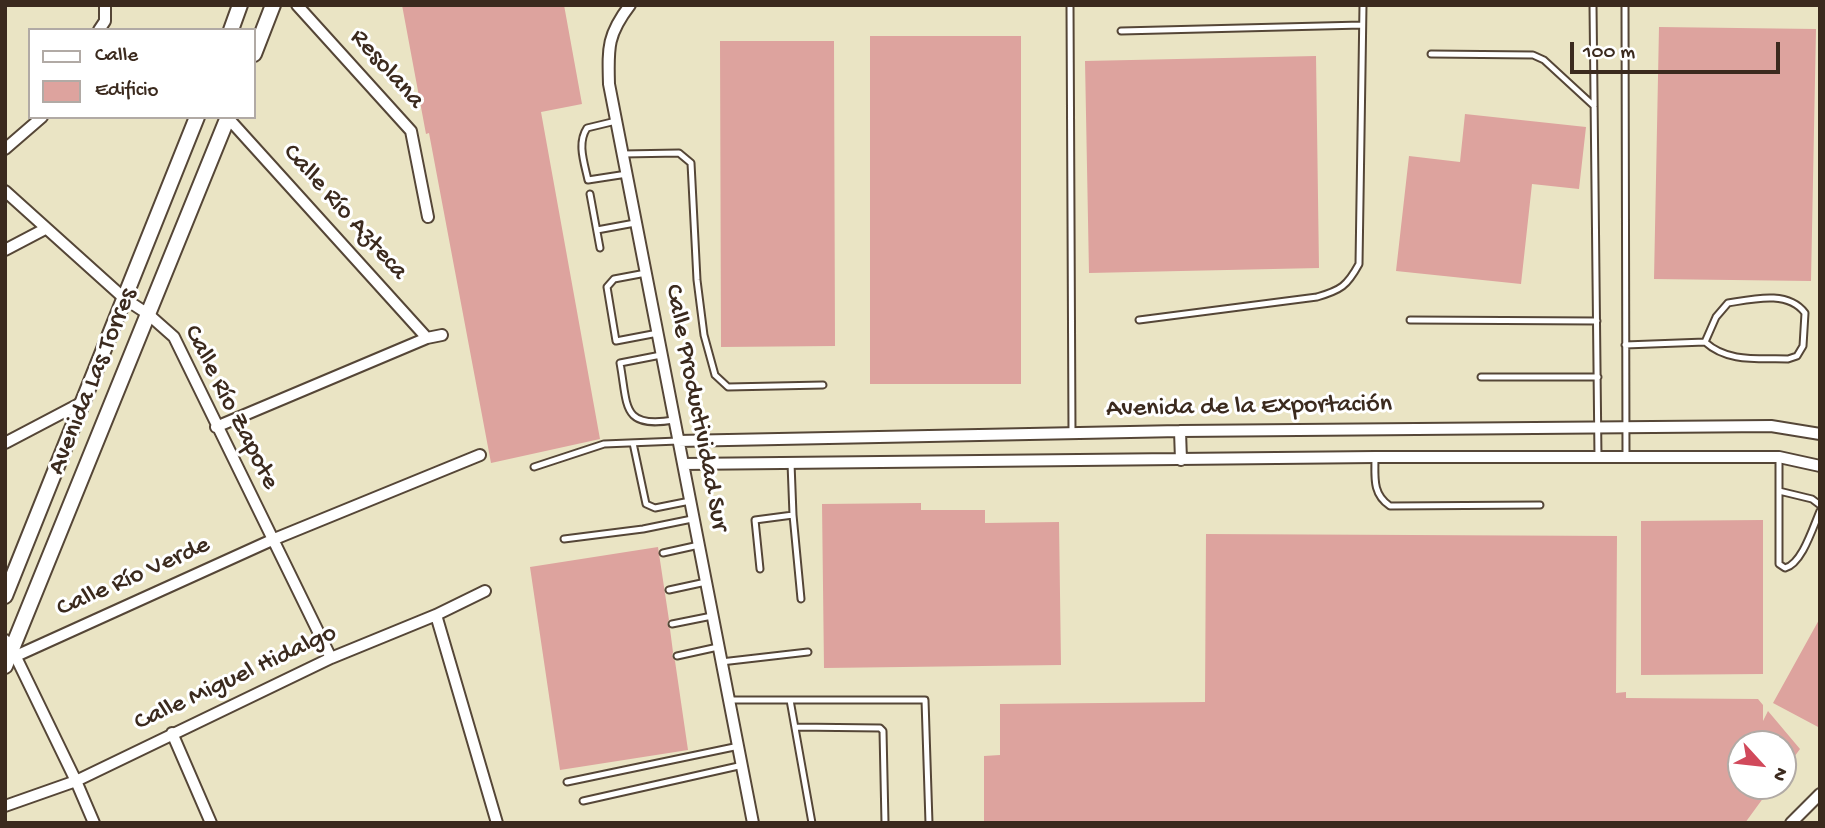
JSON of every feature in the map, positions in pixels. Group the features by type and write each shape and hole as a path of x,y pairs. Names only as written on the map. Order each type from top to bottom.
{"street":[{"path":"100,28 105,21 105,5"},
{"path":"231,28 240,5"},
{"path":"256,49 273,5"},
{"name":"Resolana","path":"297,5 411,131 428,217"},
{"name":"Calle Productividad Sur","path":"629,5 617,21 608,45 609,84 753,823"},
{"path":"5,149 39,119"},
{"name":"Avenida Las Torres","path":"5,596 196,119"},
{"name":"Avenida Las Torres","path":"10,653 228,119"},
{"name":"Calle Río Azteca","path":"229,119 427,338"},
{"name":"Calle Río Zapote","path":"5,191 125,299 149,314 174,337 331,658"},
{"path":"5,250 45,229"},
{"path":"216,427 427,338 442,335"},
{"path":"5,443 83,402"},
{"name":"Avenida de la Exportación","path":"678,440 1180,431 1771,426 1820,434"},
{"path":"1180,431 1181,460"},
{"name":"Calle Río Verde","path":"10,653 272,540 480,455"},
{"name":"Avenida de la Exportación","path":"683,464 1375,457 1779,457 1820,466"},
{"name":"Calle Miguel Hidalgo","path":"5,806 76,781 331,658 436,615 485,591"},
{"path":"436,615 497,823"},
{"path":"10,653 76,781 94,823"},
{"path":"172,733 211,823"},
{"path":"1791,823 1820,794"}],"lane":[{"path":"1070,5 1072,433"},
{"path":"1139,320 1317,296 1335,292 1349,282 1359,264 1363,5"},
{"path":"1593,5 1598,457"},
{"path":"1625,5 1626,457"},
{"path":"1121,31 1362,25"},
{"path":"1432,54 1533,55 1544,60 1594,106"},
{"path":"616,120 587,128 582,135 581,147 588,180 626,174"},
{"path":"623,154 679,153 691,163 696,280 704,335 715,375 720,382 728,387 823,384"},
{"path":"590,194 600,247"},
{"path":"597,230 636,223"},
{"path":"646,272 614,279 607,287 616,341 658,333"},
{"path":"1625,345 1705,342 1719,354 1733,358 1788,359 1797,356 1803,346 1805,313 1798,304 1790,300 1761,299 1728,303 1716,317 1705,342"},
{"path":"1410,320 1597,321"},
{"path":"661,355 620,363 628,408 640,421 652,424 674,421"},
{"path":"1481,377 1598,377"},
{"path":"534,467 604,444 678,440"},
{"path":"633,443 646,504 655,508 690,500"},
{"path":"1375,457 1376,490 1381,500 1390,506 1540,505"},
{"path":"1779,457 1779,564 1784,568 1791,567 1798,559 1820,511"},
{"path":"791,463 801,599"},
{"path":"1779,491 1812,499 1820,505"},
{"path":"760,569 755,520 793,515"},
{"path":"564,539 643,529 694,519"},
{"path":"663,553 699,545"},
{"path":"669,590 706,582"},
{"path":"672,624 712,616"},
{"path":"677,656 718,646"},
{"path":"721,662 808,652"},
{"path":"729,700 925,700 929,823"},
{"path":"790,700 812,823"},
{"path":"795,727 880,728 883,731 885,823"},
{"path":"568,782 739,746"},
{"path":"583,801 743,765"}],"building":[{"path":"402,5 564,5 582,104 541,112 600,439 491,463"},
{"path":"1659,27 1816,29 1811,281 1654,279"},
{"path":"870,36 1021,36 1021,384 870,384"},
{"path":"720,41 834,41 835,346 721,347"},
{"path":"1316,56 1319,268 1089,273 1085,61"},
{"path":"1465,114 1586,127 1579,189 1532,184 1521,284 1396,271 1409,156 1460,162"},
{"path":"921,503 921,510 985,510 985,523 1059,522 1061,665 824,668 822,504"},
{"path":"1763,520 1763,674 1641,675 1641,521"},
{"path":"1206,534 1617,536 1616,693 1626,692 1626,698 1758,699 1763,705 1763,721 1768,711 1784,730 1727,730 1727,800 1762,800 1745,823 984,823 984,756 1000,755 1000,704 1205,702"},
{"path":"658,547 669,620 667,624 670,629 688,750 560,770 530,567"},
{"path":"1820,618 1820,728 1773,703"}]}
